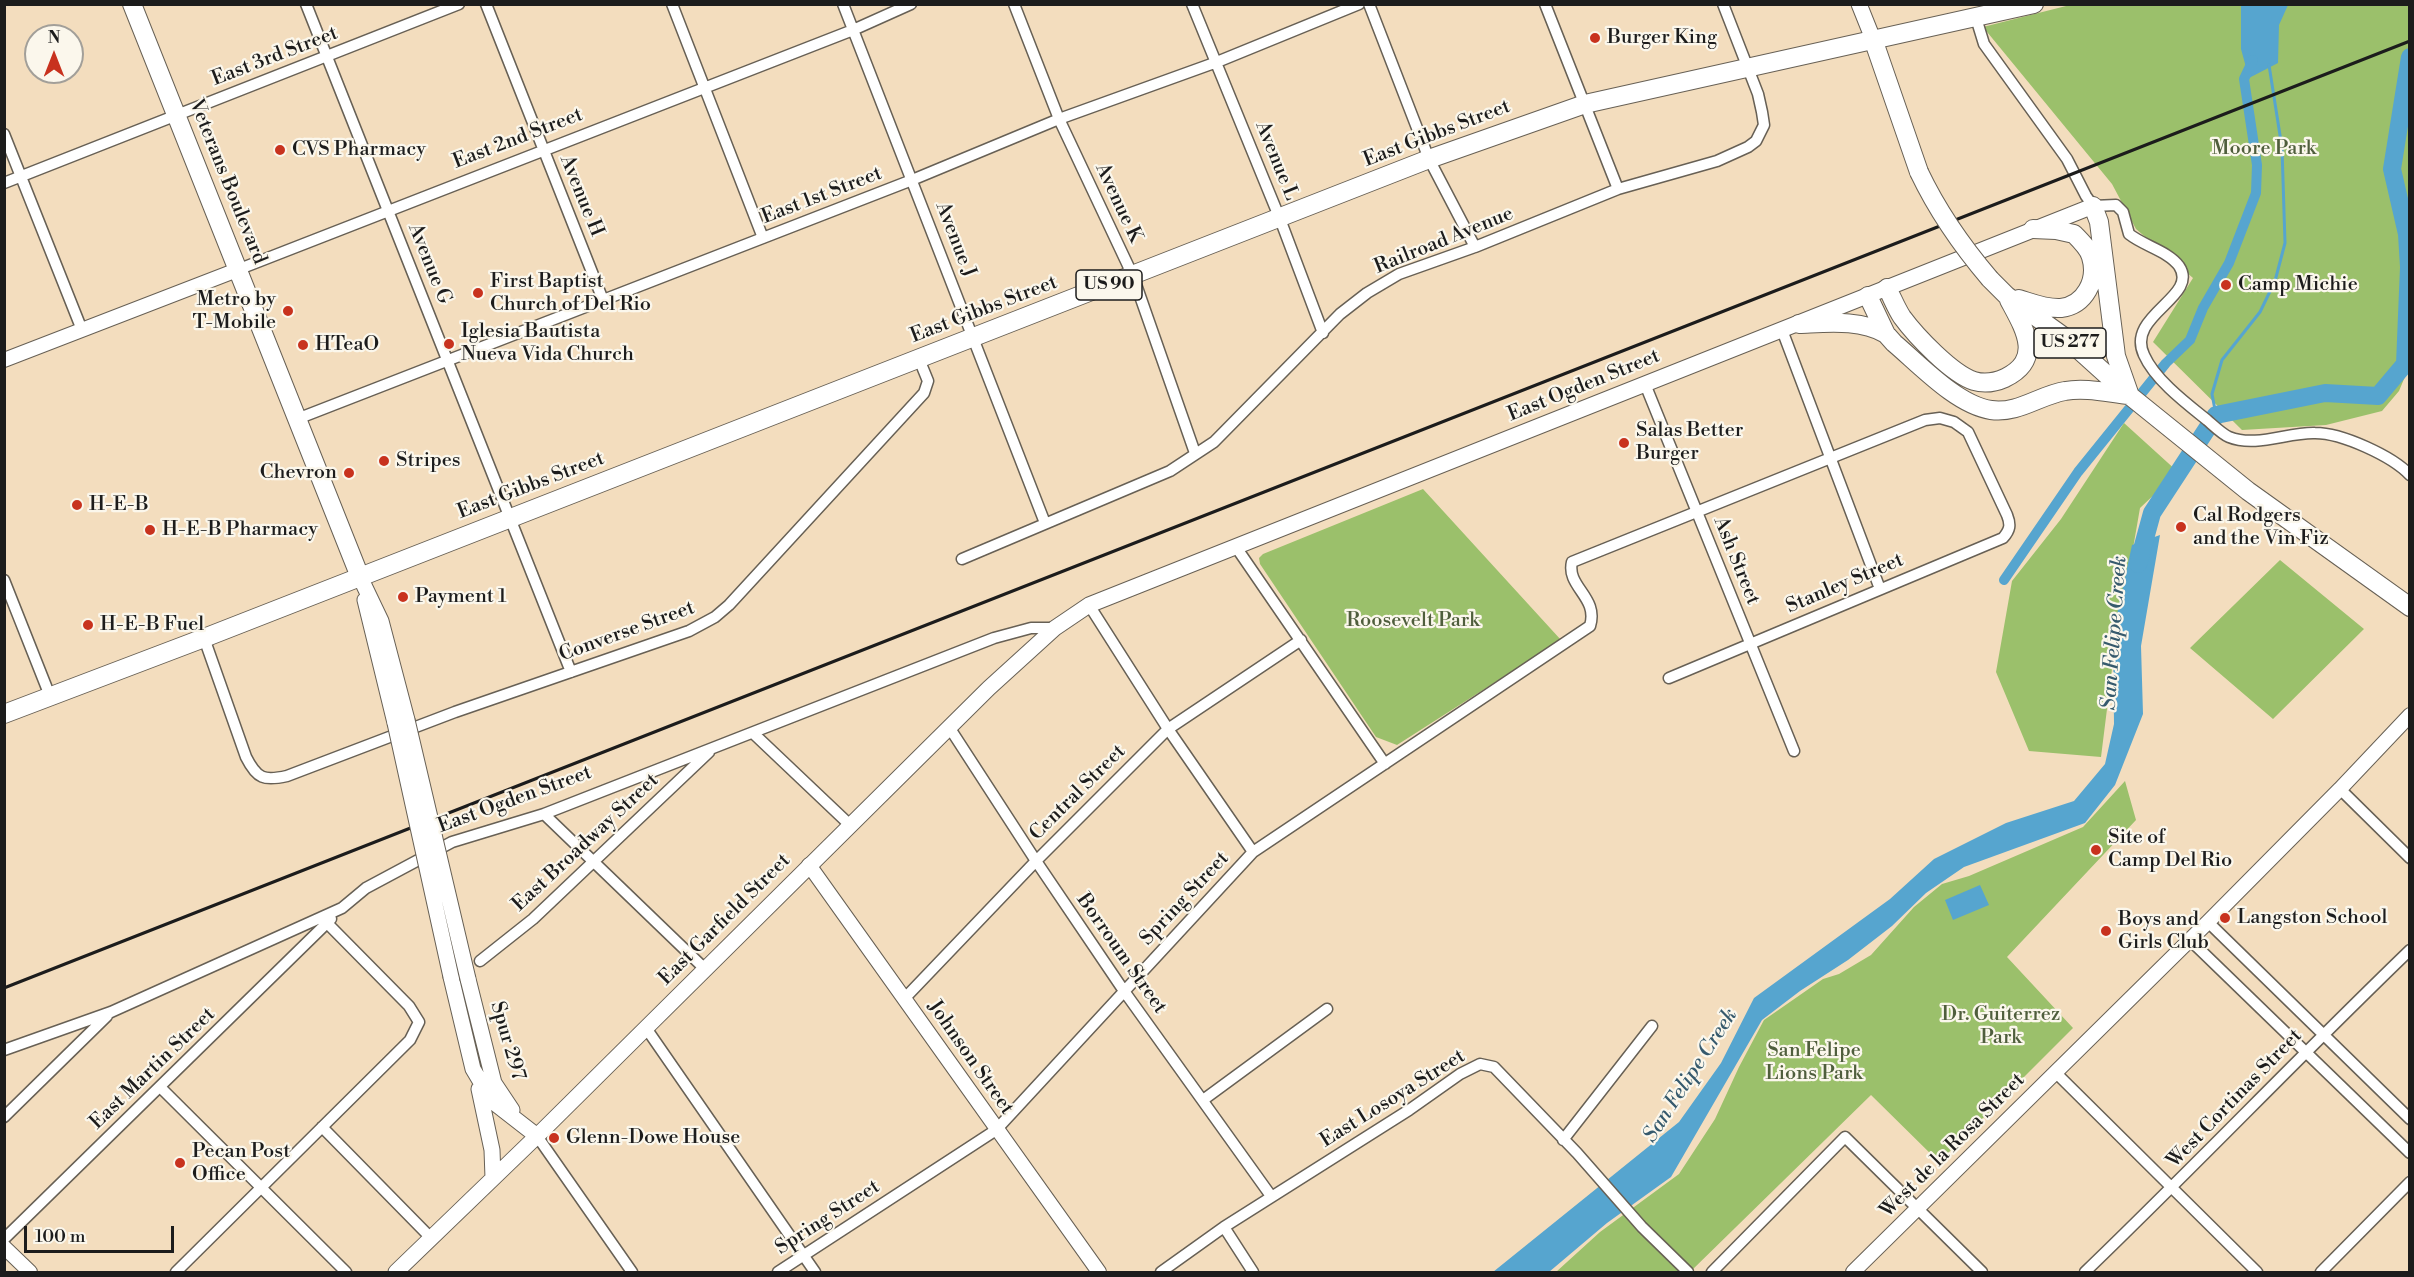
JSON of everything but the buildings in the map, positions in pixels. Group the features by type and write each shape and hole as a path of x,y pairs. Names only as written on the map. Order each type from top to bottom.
{"main road":[{"name":"Veterans Boulevard","path":"132,4 360,577"},
{"path":"1859,4 1873,39"},
{"name":"East Gibbs Street","path":"4,714 510,519 1429,159 1585,104 2034,4"},
{"name":"US 277","path":"1873,39 1919,172 1932,201 1958,242 1989,279 2007,296 2067,339 2129,395 2248,491 2409,607"},
{"path":"1790,327 1856,324 1876,328 1962,399 1991,410 2017,408 2067,390 2129,395 2116,356 2099,222 2093,206"},
{"name":"East Ogden Street","path":"1089,605 2093,206"},
{"path":"2007,296 2050,308 2064,307 2079,300 2091,287 2093,271 2091,256 2074,234 2033,229"},
{"path":"1887,288 1902,316 1921,339 1956,370 1973,381 1985,383 2013,374 2024,365 2028,348 2026,331 2007,296"},
{"path":"1868,296 1886,334"},
{"name":"Spur 297","path":"360,577 381,621 451,977 473,1069 492,1101 537,1136"},
{"name":"East Garfield Street","path":"396,1272 537,1136 949,727 1055,628 1089,605"},
{"name":"Spur 297","path":"401,722 494,1083 507,1104 537,1136"},
{"path":"473,1069 492,1150 493,1178"}],"street":[{"name":"Avenue G","path":"306,4 571,672"},
{"name":"East 3rd Street","path":"4,183 459,4"},
{"name":"Avenue H","path":"486,4 603,300"},
{"path":"672,4 763,238"},
{"name":"Avenue J","path":"843,4 1045,523"},
{"name":"East 2nd Street","path":"4,360 853,30 911,4"},
{"name":"Avenue K","path":"1014,4 1059,119 1133,276 1195,453"},
{"name":"Avenue L","path":"1192,4 1280,219 1323,333"},
{"name":"East 1st Street","path":"297,419 912,180 1059,119 1216,62 1359,4"},
{"path":"1369,4 1429,159 1475,247"},
{"path":"1545,4 1618,189"},
{"path":"1723,4 1747,67"},
{"path":"1976,18 1984,44 2067,159 2093,206 2116,205 2123,212 2129,234 2173,260 2180,267 2182,274 2179,290 2143,328 2141,346 2150,365 2163,380 2228,437 2247,441 2316,433 2350,440 2401,467 2409,475"},
{"name":"Railroad Avenue","path":"962,559 1170,471 1214,442 1349,306 1367,292 1400,274 1475,247 1618,189 1717,161 1737,153 1756,141 1764,125 1758,94 1747,67"},
{"path":"4,134 82,330"},
{"path":"1790,327 1830,458 1880,589"},
{"name":"Converse Street","path":"204,638 246,757 253,770 262,778 274,778 287,776 455,712 689,631 722,611 924,393 928,381 919,359"},
{"name":"Ash Street","path":"1645,384 1794,751"},
{"name":"Stanley Street","path":"1669,678 2003,538 2008,531 2010,524 2007,515 1968,432 1954,422 1940,418 1925,420 1830,458"},
{"path":"1696,512 1830,458"},
{"name":"Spring Street","path":"778,1272 996,1130 1253,852 1590,626 1593,616 1592,609 1572,576 1572,561 1696,512"},
{"path":"1236,547 1386,764"},
{"path":"4,580 50,696"},
{"path":"1089,605 1168,729 1253,852"},
{"name":"East Ogden Street","path":"4,1050 111,1012 342,908 366,888 452,842 544,814 994,638 1031,628 1055,628"},
{"name":"Central Street","path":"904,999 1036,861 1168,729 1301,640"},
{"name":"West de la Rosa Street","path":"1853,1272 2208,922 2340,789 2409,715"},
{"name":"Borroum Street","path":"949,727 1124,991 1271,1196"},
{"path":"753,733 850,825"},
{"name":"East Broadway Street","path":"480,961 533,919 714,747"},
{"path":"2340,789 2409,858"},
{"path":"544,814 705,969"},
{"name":"Johnson Street","path":"809,866 1099,1272"},
{"name":"East Martin Street","path":"4,1239 342,908"},
{"path":"2208,922 2409,1119"},
{"path":"176,1272 410,1040 419,1022 409,1006 327,923"},
{"path":"2190,940 2409,1153"},
{"name":"West Cortinas Street","path":"2085,1272 2409,950"},
{"path":"1203,1100 1327,1009"},
{"path":"4,1117 111,1012"},
{"path":"1563,1140 1653,1026"},
{"path":"646,1028 815,1272"},
{"name":"East Losoya Street","path":"1161,1272 1271,1196 1409,1110 1460,1074 1480,1064 1494,1067 1642,1227 1688,1272"},
{"path":"2055,1072 2257,1272"},
{"path":"160,1087 346,1272"},
{"path":"322,1127 431,1238"},
{"path":"537,1136 632,1272"},
{"path":"1712,1272 1845,1137 1982,1272"},
{"path":"2320,1272 2409,1182"},
{"path":"1224,1227 1253,1272"},
{"path":"4,1247 30,1272"}],"green space":[{"name":"Moore Park","path":"2074,4 2409,5 2409,367 2399,391 2382,411 2326,425 2242,430 2153,342 2193,278 2136,229 2112,184 1983,27"},
{"path":"2124,423 2178,472 2140,508 2112,669 2101,757 2029,751 1996,672 2012,581 2061,519"},
{"name":"Roosevelt Park","path":"1423,489 1561,640 1397,745 1376,737 1260,564 1259,558 1263,554"},
{"path":"2280,560 2364,629 2273,719 2190,648"},
{"name":"San Felipe Lions Park","path":"2125,781 2136,820 2007,957 2073,1028 1939,1162 1871,1095 1690,1272 1556,1272 1600,1232 1679,1174 1715,1119 1764,1020 1823,979 1839,974 1871,955 1914,907 1942,884 1969,876 2083,827"}],"water":[{"path":"2241,5 2288,5 2279,25 2278,63 2249,78 2241,49"},
{"path":"2160,535 2141,646 2143,714 2115,785 2085,823 1964,867 1926,893 1892,926 1762,1020 1671,1177 1607,1223 1549,1272 1493,1272 1679,1122 1721,1063 1754,998 1890,899 1934,859 2006,823 2074,801 2105,764 2114,724 2113,633 2132,545"},
{"path":"1980,885 1989,905 1953,920 1945,900"}],"waterway":[{"name":"San Felipe Creek","path":"2138,564 2152,513 2216,415 2325,393 2378,396 2405,364 2409,267 2407,234 2392,169 2410,57"},
{"path":"2004,580 2078,472 2166,363 2190,340 2203,308 2229,263 2256,193 2257,165 2244,79 2253,60"},
{"path":"2216,415 2212,394 2222,360 2260,312 2275,281 2285,243 2282,148 2269,65"}],"railway":[{"path":"4,988 2410,41"}],"place":[{"name":"Burger King","path":"1595,38"},
{"name":"CVS Pharmacy","path":"280,150"},
{"name":"Camp Michie","path":"2226,285"},
{"name":"First Baptist Church of Del Rio","path":"478,293"},
{"name":"Metro by T-Mobile","path":"288,311"},
{"name":"Iglesia Bautista Nueva Vida Church","path":"449,344"},
{"name":"HTeaO","path":"303,345"},
{"name":"Salas Better Burger","path":"1624,443"},
{"name":"Stripes","path":"384,461"},
{"name":"Chevron","path":"349,473"},
{"name":"H-E-B","path":"77,505"},
{"name":"Cal Rodgers and the Vin Fiz","path":"2181,527"},
{"name":"H-E-B Pharmacy","path":"150,530"},
{"name":"Payment 1","path":"403,597"},
{"name":"H-E-B Fuel","path":"88,625"},
{"name":"Site of Camp Del Rio","path":"2096,850"},
{"name":"Langston School","path":"2225,918"},
{"name":"Boys and Girls Club","path":"2106,931"},
{"name":"Glenn-Dowe House","path":"554,1138"},
{"name":"Pecan Post Office","path":"180,1163"}],"park label":[{"name":"Dr. Guiterrez Park","path":"2001,1026"}]}
